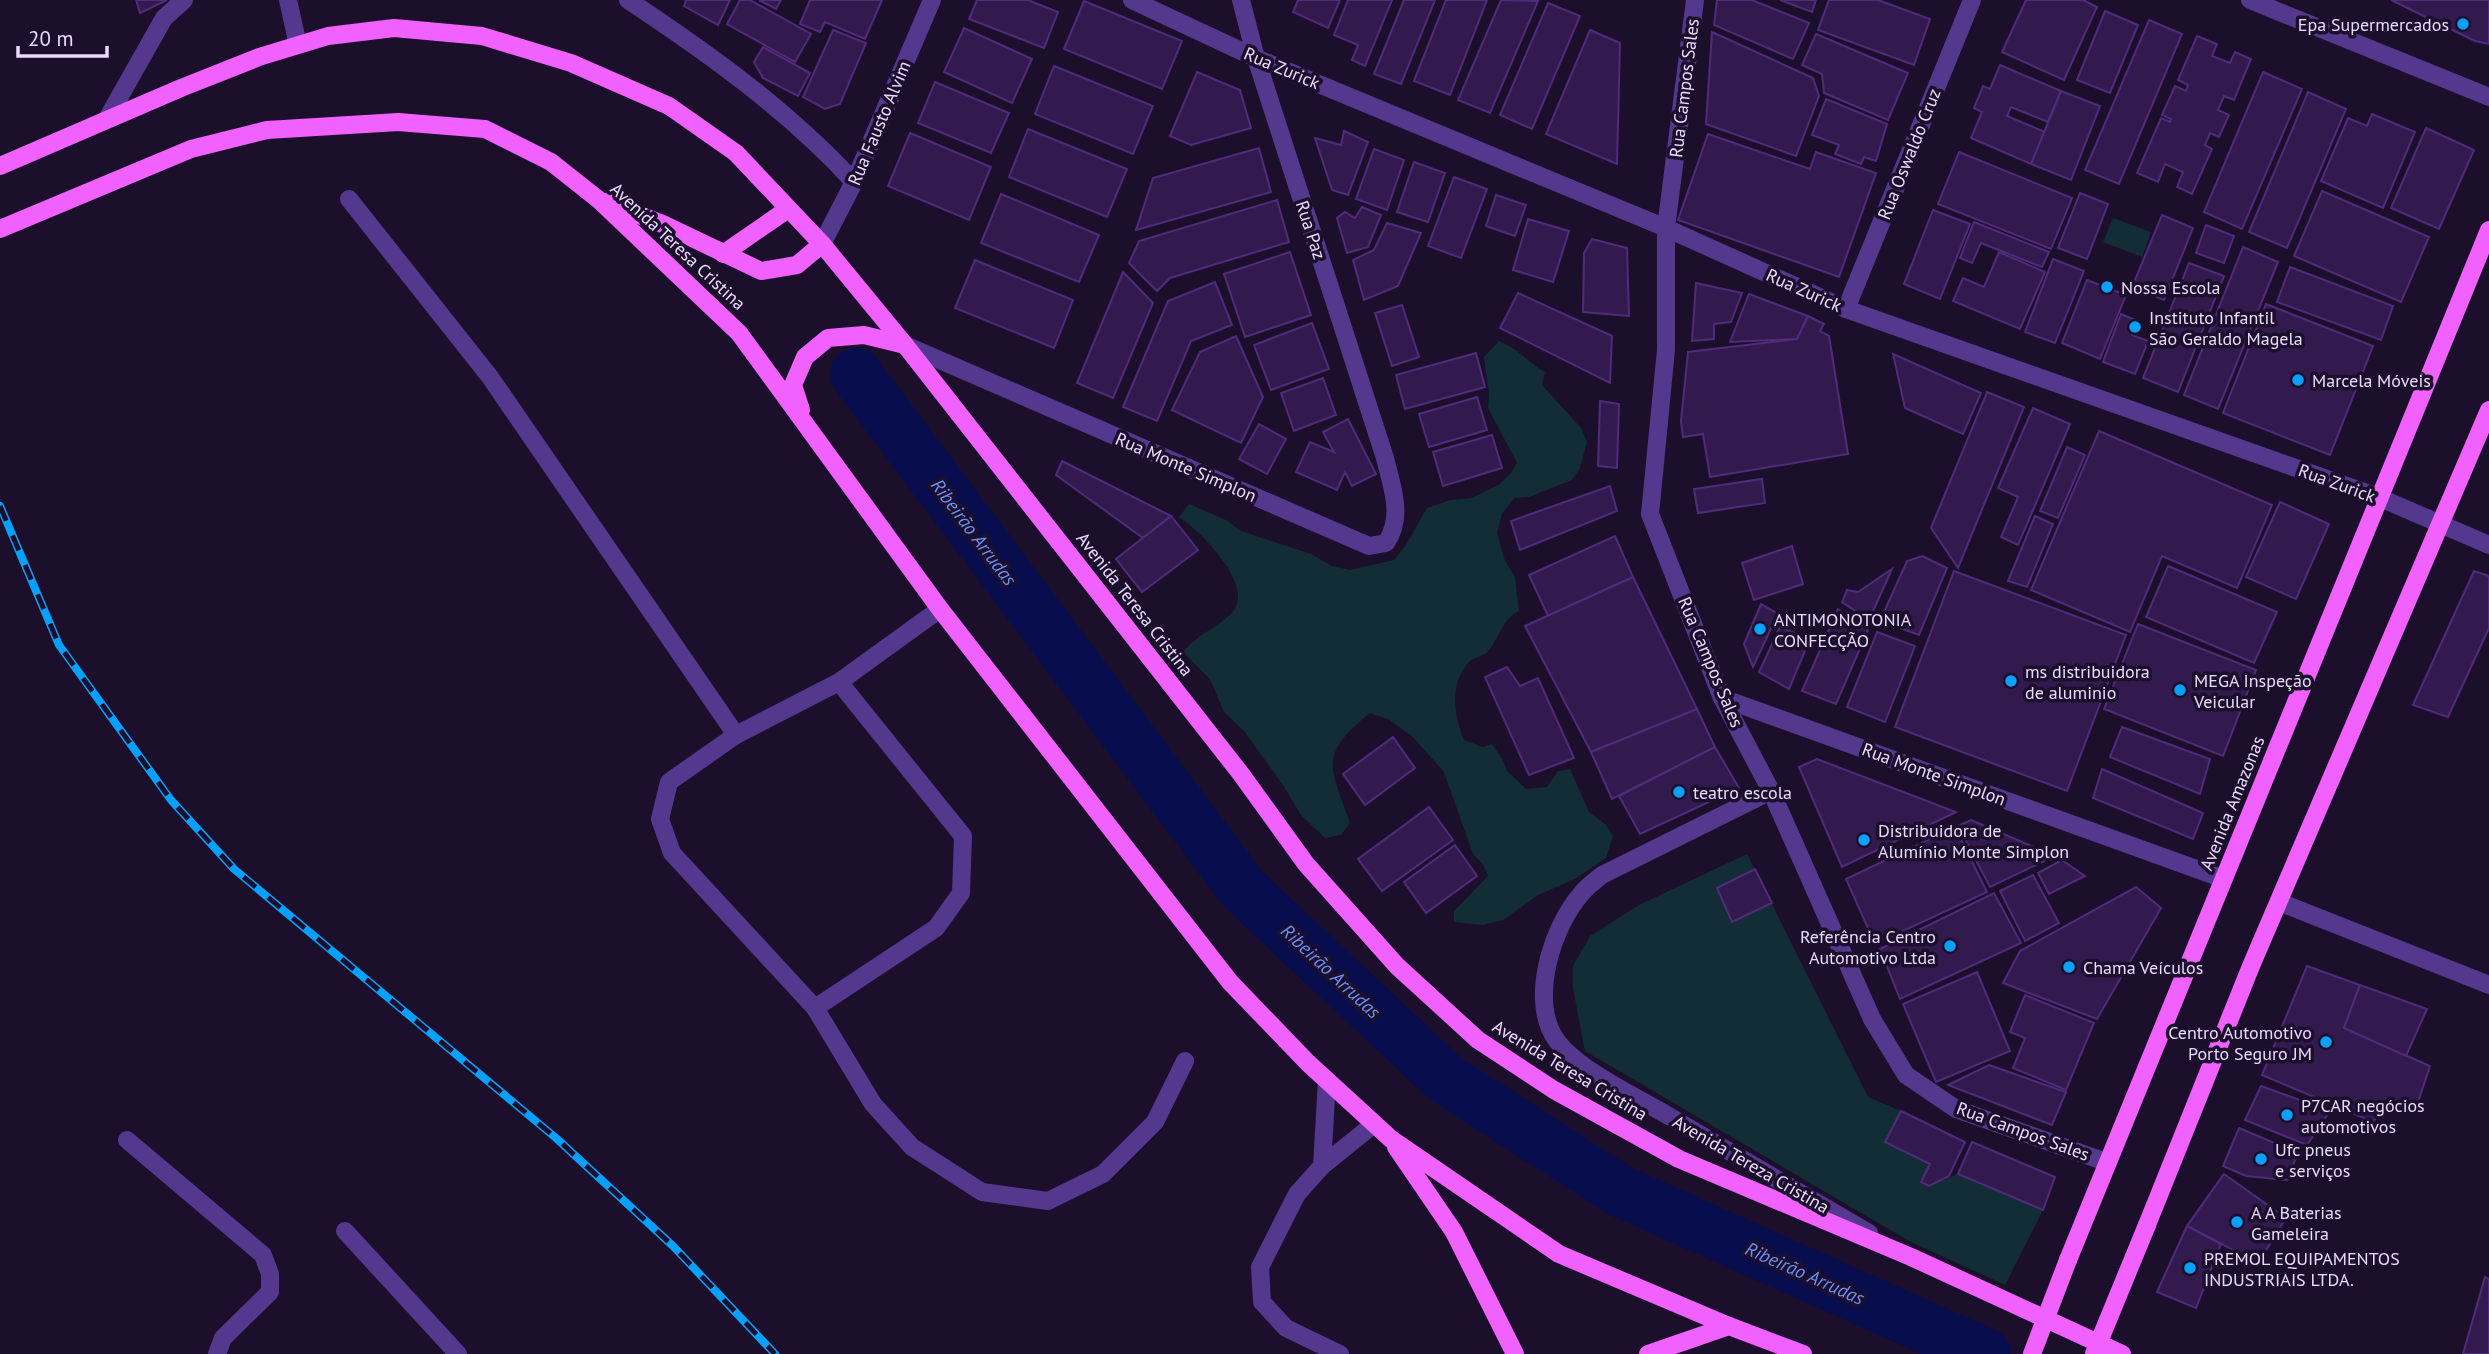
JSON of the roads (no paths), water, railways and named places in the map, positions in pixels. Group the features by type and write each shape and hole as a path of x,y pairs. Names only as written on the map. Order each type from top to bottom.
{"main road":[{"name":"Avenida Teresa Cristina","path":"0,166 207,78 299,45 328,36 394,28 482,36 571,63 669,106 736,153 822,244 905,345 1241,774 1306,864 1397,966 1478,1040 1554,1090 1679,1159 1912,1257 2122,1354"},
{"name":"Avenida Teresa Cristina","path":"0,229 191,149 267,130 398,121 485,129 551,162 599,200 739,333 940,609 1230,982 1326,1080 1391,1139 1559,1254 1803,1354"},
{"path":"599,200 665,225 761,271 797,265 822,244"},
{"path":"723,254 788,209"},
{"name":"Avenida Amazonas","path":"2032,1354 2106,1162 2489,229"},
{"path":"807,426 793,385 805,357 828,338 864,335 905,345"},
{"path":"2094,1354 2250,966 2489,410"},
{"path":"1391,1139 1454,1232 1515,1354"},
{"path":"1648,1354 1730,1326"}],"street":[{"path":"107,120 163,18 184,0"},
{"path":"288,0 299,45"},
{"path":"628,0 676,32 769,103 833,159 854,182"},
{"name":"Rua Fausto Alvim","path":"822,244 854,182 932,0"},
{"name":"Rua Zurick","path":"1132,0 1256,58 1666,228 1846,309 2378,497 2489,545"},
{"name":"Rua Paz","path":"1241,0 1256,58 1385,458"},
{"name":"Rua Campos Sales","path":"1695,0 1666,228 1666,350 1650,514 1722,698 1771,791 1872,1019 1906,1075 1956,1109 2106,1162"},
{"name":"Rua Oswaldo Cruz","path":"1846,309 1972,0"},
{"path":"2250,0 2489,97"},
{"path":"349,199 490,377 736,735"},
{"name":"Rua Monte Simplon","path":"905,345 1369,546 1386,543 1394,532 1397,509 1385,458"},
{"path":"940,609 839,682 736,735 669,782 660,819 672,853 815,1008 873,1104 912,1147 982,1192 1048,1200 1102,1174 1155,1122 1185,1061"},
{"path":"815,1008 936,928 961,893 964,836 839,682"},
{"name":"Rua Monte Simplon","path":"1722,698 2224,880"},
{"name":"Avenida Tereza Cristina","path":"1771,791 1602,876 1581,893 1551,946 1543,993 1547,1016 1555,1039 1572,1057 1623,1090 1912,1257"},
{"path":"2279,902 2489,985"},
{"path":"1322,1166 1326,1080"},
{"path":"1340,1354 1286,1328 1262,1302 1260,1267 1297,1194 1322,1166 1374,1124"},
{"path":"127,1140 262,1255 270,1274 270,1292 223,1338 217,1354"},
{"path":"345,1231 458,1354"}],"waterway":[{"name":"Ribeirão Arrudas","path":"856,374 1243,889 1446,1079 1620,1191 1985,1354"}],"railway":[{"path":"0,506 59,645 171,800 234,869 556,1138 673,1246 775,1354"}],"place":[{"name":"Epa Supermercados","path":"2463,24"},
{"name":"Nossa Escola","path":"2107,287"},
{"name":"Instituto Infantil São Geraldo Magela","path":"2135,327"},
{"name":"Marcela Móveis","path":"2298,380"},
{"name":"ANTIMONOTONIA CONFECÇÃO","path":"1760,629"},
{"name":"ms distribuidora de aluminio","path":"2011,681"},
{"name":"MEGA Inspeção Veicular","path":"2180,690"},
{"name":"teatro escola","path":"1679,792"},
{"name":"Distribuidora de Alumínio Monte Simplon","path":"1864,840"},
{"name":"Referência Centro Automotivo Ltda","path":"1950,946"},
{"name":"Chama Veículos","path":"2069,967"},
{"name":"Centro Automotivo Porto Seguro JM","path":"2326,1042"},
{"name":"P7CAR negócios automotivos","path":"2287,1115"},
{"name":"Ufc pneus e serviços","path":"2261,1159"},
{"name":"A A Baterias Gameleira","path":"2237,1222"},
{"name":"PREMOL EQUIPAMENTOS INDUSTRIAIS LTDA.","path":"2190,1268"}]}
